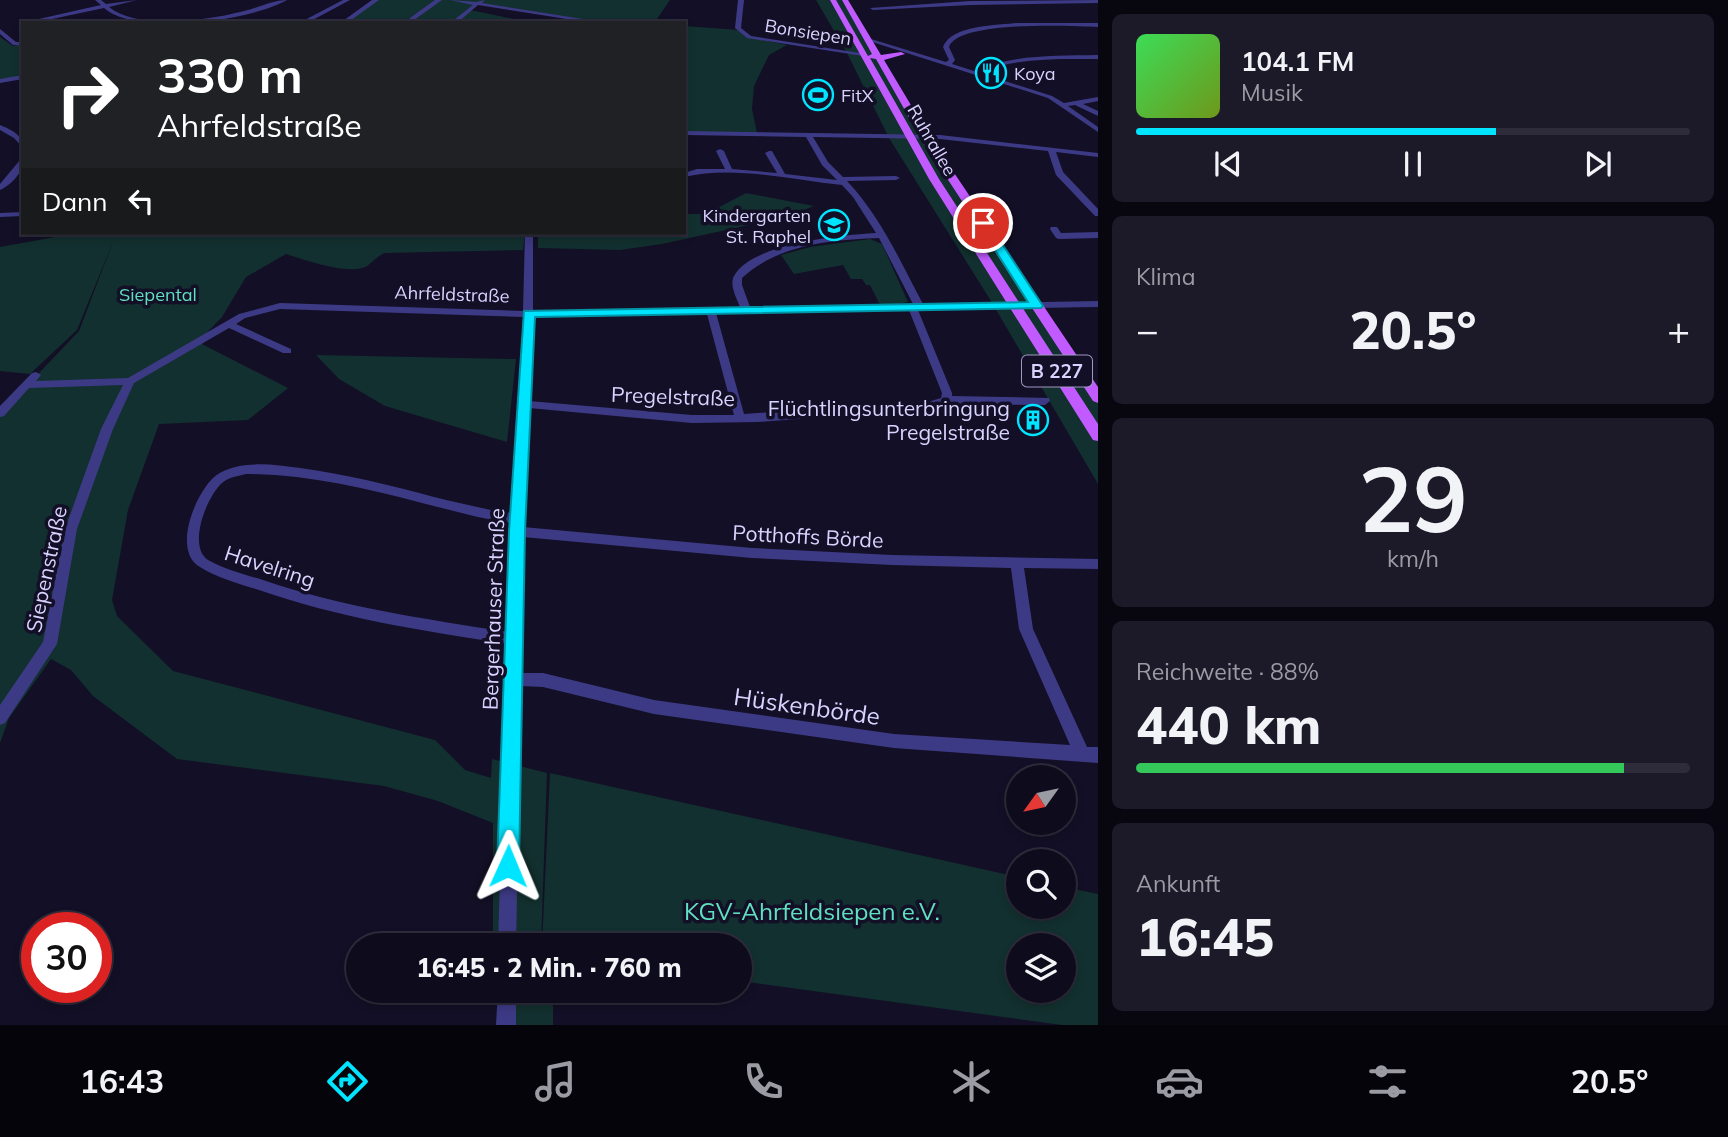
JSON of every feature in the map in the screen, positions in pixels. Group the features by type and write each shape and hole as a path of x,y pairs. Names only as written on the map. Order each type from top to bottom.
{"main road":[{"name":"Ruhrallee","path":"833,0 910,137 1098,436"},
{"name":"Ruhrallee","path":"845,0 925,137 1098,398"},
{"path":"856,42 874,49"},
{"path":"863,54 880,58 901,54"}],"street":[{"path":"32,21 100,3 134,0"},
{"path":"100,3 114,13 136,19 179,21 243,14 284,0"},
{"path":"306,21 347,0"},
{"path":"346,21 376,0"},
{"path":"409,21 439,0"},
{"path":"453,0 480,1 593,21"},
{"name":"Bonsiepen","path":"741,0 738,28 749,37 863,54"},
{"path":"455,21 480,1"},
{"path":"873,8 1098,1"},
{"path":"14,25 21,24"},
{"path":"947,65 952,60 946,47 947,41 968,29 1098,25"},
{"path":"2,29 15,44 21,44"},
{"path":"869,40 1039,93 1065,105 1098,130"},
{"path":"874,49 916,56"},
{"path":"974,73 988,66 1012,62 1098,57"},
{"path":"0,81 21,77"},
{"path":"0,81 21,83"},
{"path":"1065,105 1098,99"},
{"path":"1078,104 1098,114"},
{"path":"0,127 17,137 21,143"},
{"path":"686,133 925,137 1098,155"},
{"path":"808,134 825,163 867,208 883,235 917,308 947,393 946,400"},
{"path":"1051,150 1059,173 1097,212"},
{"path":"720,151 730,172"},
{"path":"769,153 783,176"},
{"path":"0,188 21,165"},
{"path":"686,174 696,171 730,172 843,181 895,178"},
{"path":"0,215 21,214"},
{"path":"1054,229 1059,236 1098,235"},
{"name":"Bergerhauser Straße","path":"507,933 514,639 529,235"},
{"path":"746,310 737,285 738,277 754,263 783,251 821,241 883,235"},
{"name":"Ahrfeldstraße","path":"26,385 130,381 251,312 280,306 528,313 1098,304"},
{"path":"711,311 740,418"},
{"path":"228,324 287,351"},
{"path":"0,414 36,375"},
{"name":"Siepenstraße","path":"0,718 50,644 59,606 63,560 73,521 107,429 130,381"},
{"name":"Pregelstraße","path":"524,404 658,418 740,418 932,405 946,400 1045,401"},
{"name":"Havelring","path":"514,639 401,621 277,590 203,563 195,555 192,535 210,489 223,476 240,470 292,471 327,477 492,516 518,525"},
{"name":"Potthoffs Börde","path":"518,525 752,553 1017,564 1098,564"},
{"path":"1017,564 1026,629 1090,754"},
{"name":"Hüskenbörde","path":"513,679 543,680 654,707 894,741 1090,754"},
{"path":"506,1025 507,1003"}],"green space":[{"path":"376,0 436,0 424,10 400,21 347,21"},
{"path":"441,0 670,0 656,21 591,21 478,3 470,10 523,21 413,21"},
{"path":"816,0 845,0 910,113 1098,399 1098,484 991,301 889,138 847,53"},
{"path":"686,26 739,30 757,39 787,45 769,55 754,86 752,109 757,133 686,132"},
{"path":"0,37 13,46 21,45 21,76 0,80"},
{"path":"746,193 814,206 786,217 662,244 620,250 538,248 538,235 686,235 686,214 706,214"},
{"name":"Siepental","path":"66,235 525,235 523,250 385,253 359,269 327,266 286,254 246,277 222,317 198,342 288,388 248,420 159,424 128,510 112,600 117,616 173,671 435,740 465,770 491,778 492,759 547,773 541,933 493,933 493,823 438,801 384,786 177,759 93,696 71,670 51,659 9,718 0,743 0,414 79,331 113,242 77,330 30,374 0,371 0,247"},
{"path":"870,239 882,244 908,302 886,306 879,303 870,285 866,285 862,279 851,279 843,265 794,274 781,255 810,247"},
{"path":"316,355 516,359 507,442 385,406 339,379"},
{"name":"KGV-Ahrfeldsiepen e.V.","path":"550,773 1006,874 1006,919 1076,919 1076,889 1098,894 1098,1025 1062,1025 752,983 752,933 543,933"},
{"path":"508,1003 553,1003 553,1025 507,1025"}],"place":[{"name":"Koya","path":"991,73"},
{"name":"FitX","path":"818,95"},
{"name":"Kindergarten St. Raphel","path":"834,225"},
{"name":"Flüchtlingsunterbringung Pregelstraße","path":"1033,420"}],"route":[{"path":"508,866 517,531 528,313 1036,306 983,223"}]}
